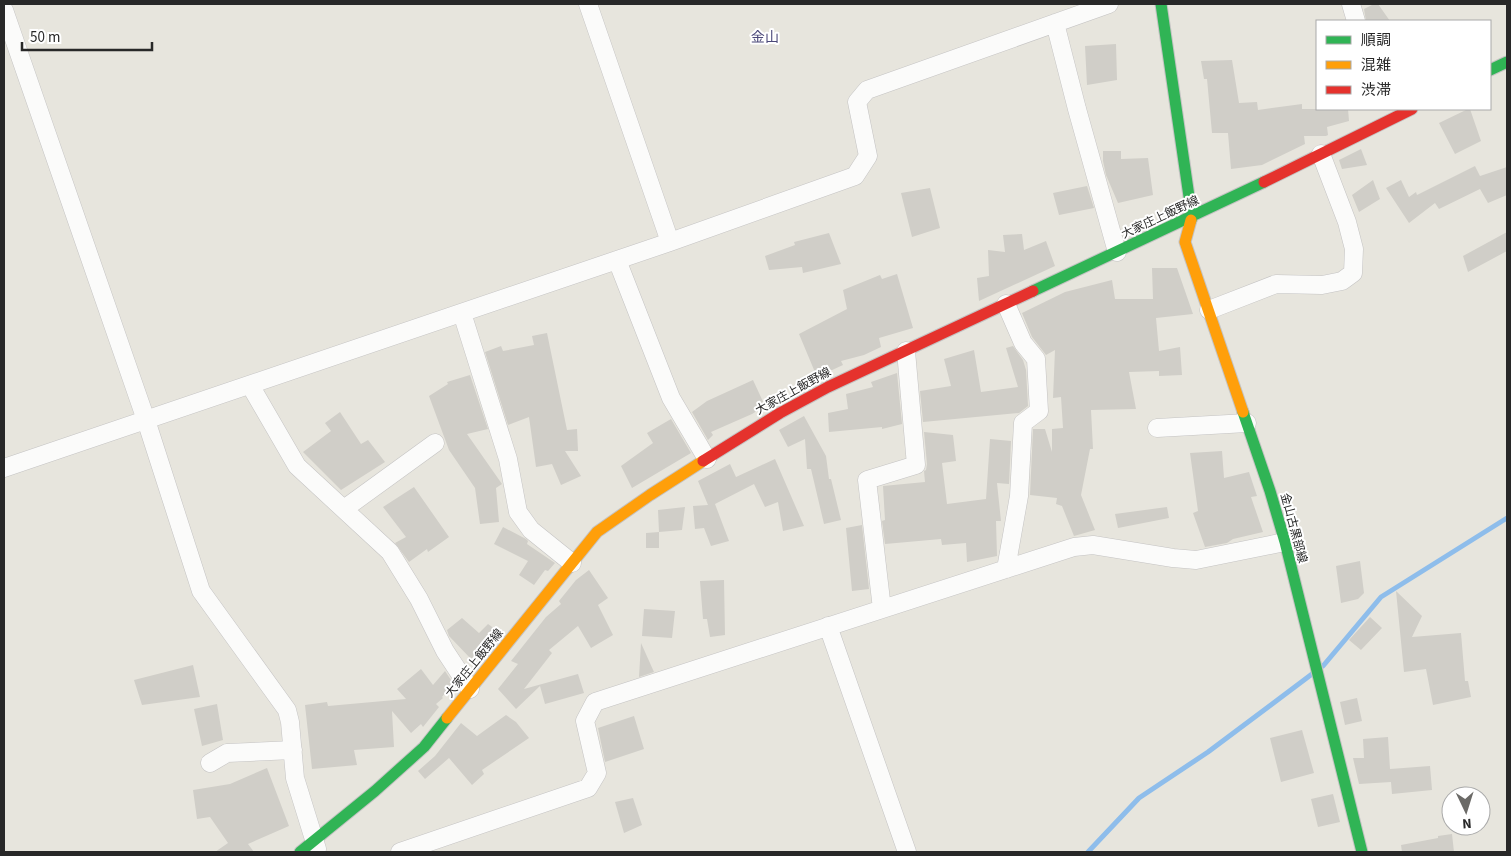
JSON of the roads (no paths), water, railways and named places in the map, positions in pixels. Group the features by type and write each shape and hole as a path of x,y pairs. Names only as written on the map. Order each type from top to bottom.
{"main road":[{"path":"1161,4 1192,217"},
{"path":"1491,70 1507,62"},
{"name":"大家庄上飯野線","path":"300,852 316,846 424,747 597,532 650,495 780,413 828,387 1192,217 1321,154 1381,116 1408,110"},
{"name":"金山古黒部線","path":"1192,217 1185,242 1270,491 1285,542 1362,852"}],"street":[{"path":"588,4 670,242"},
{"path":"4,468 670,242 855,176 868,156 857,102 867,90 1055,23 1072,10 1109,4"},
{"path":"1351,4 1356,20"},
{"path":"4,10 146,420 201,591 287,710 290,722 295,778 316,846"},
{"path":"1055,23 1117,252"},
{"path":"1209,310 1276,284 1322,285 1342,281 1353,273 1354,249 1347,222 1321,154"},
{"path":"617,260 671,398 707,458"},
{"path":"1006,304 1023,343 1036,359 1039,411 1023,423 1019,496 1006,569"},
{"path":"462,313 508,458 518,512 531,530 572,563"},
{"path":"882,609 866,480 916,465 906,350"},
{"path":"250,385 297,466 390,552 419,599 445,651 470,689"},
{"path":"1157,428 1247,423"},
{"path":"344,509 435,443"},
{"path":"400,852 588,788 597,773 585,721 595,702 1074,547 1093,545 1196,560 1285,542"},
{"path":"828,626 907,852"},
{"path":"210,764 227,753 292,750"}],"waterway":[{"path":"1323,666 1381,597 1507,518"},
{"path":"1088,852 1139,798 1208,752 1312,674"}],"district":[{"name":"金山","path":"765,37"}]}
